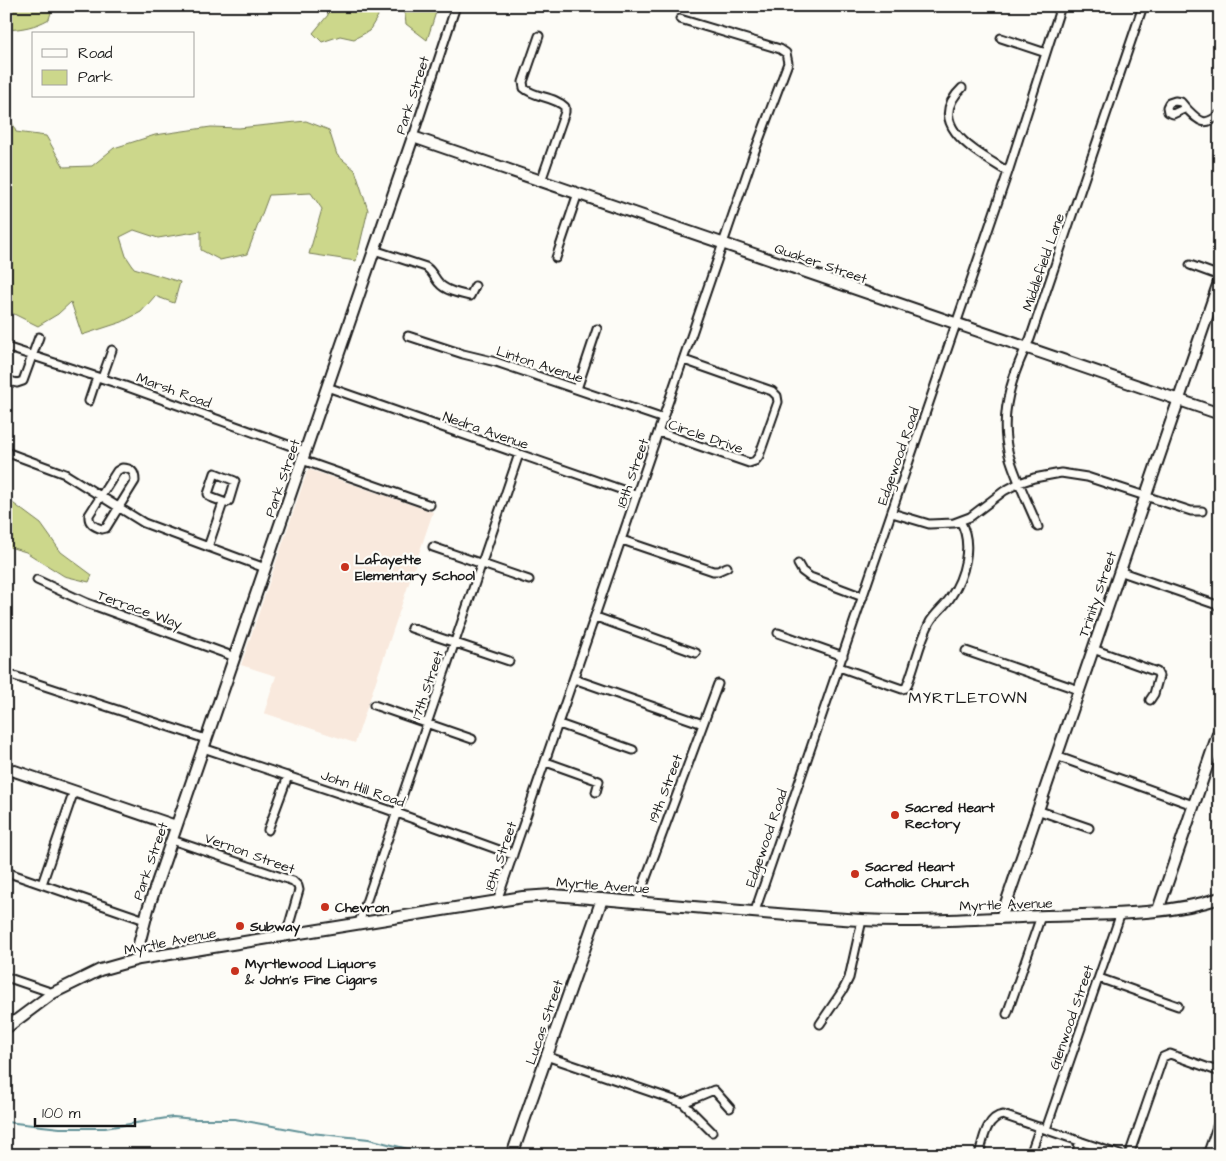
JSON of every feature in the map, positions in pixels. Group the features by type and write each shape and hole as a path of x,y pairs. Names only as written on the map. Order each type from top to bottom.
{"street":[{"name":"Park Street","path":"139,959 139,944 144,920 413,137 456,6"},
{"name":"Edgewood Road","path":"755,912 1008,172 1061,6"},
{"name":"Middlefield Lane","path":"1038,526 1019,482 1008,448 1006,412 1011,385 1026,347 1143,6"},
{"name":"18th Street","path":"497,901 753,156 788,62 786,53 780,49 680,18"},
{"path":"539,36 523,82 524,88 528,92 560,102 565,107 542,181"},
{"path":"1001,38 1046,53"},
{"path":"962,88 953,99 950,110 952,128 960,139 1008,172"},
{"path":"1186,108 1197,119 1205,123 1212,121 1220,114"},
{"name":"Quaker Street","path":"413,137 1220,414"},
{"path":"556,258 578,194"},
{"path":"374,250 426,267 432,271 440,284 457,292 470,296 475,286"},
{"path":"1190,265 1220,277"},
{"name":"Trinity Street","path":"1001,918 1220,277"},
{"path":"577,389 597,329"},
{"name":"Linton Avenue","path":"408,336 577,389 664,419"},
{"path":"6,380 17,383 23,381 39,337"},
{"name":"Marsh Road","path":"6,347 100,378 430,505"},
{"path":"89,401 112,350"},
{"name":"Circle Drive","path":"659,432 750,463 756,461 759,456 778,402 777,396 772,391 684,360"},
{"name":"Nedra Avenue","path":"327,387 637,495"},
{"path":"6,452 65,474 144,523 265,568"},
{"name":"17th Street","path":"359,923 519,454"},
{"path":"122,468 132,471 135,481 106,528 102,529 88,520 100,496 117,471 122,468"},
{"path":"215,474 235,481 229,501 223,503 210,497 208,494 215,474"},
{"path":"892,513 929,524 942,525 960,521 970,517 1019,482 1049,474 1070,474 1088,477 1191,511 1202,511"},
{"path":"208,547 223,503"},
{"path":"839,667 904,689 907,686 930,622 949,600 962,572 966,556 966,541 960,521"},
{"path":"622,540 713,571 727,567"},
{"path":"433,547 529,580"},
{"path":"798,564 804,574 810,578 863,597"},
{"path":"1119,571 1220,606"},
{"name":"Terrace Way","path":"38,580 87,603 235,657"},
{"path":"596,617 696,652"},
{"path":"411,628 509,661"},
{"path":"778,633 843,656"},
{"path":"1093,649 1157,672 1159,676 1154,694 1150,700"},
{"path":"966,651 1079,690"},
{"name":"John Hill Road","path":"14,676 205,743 288,776 513,855"},
{"path":"574,679 703,724"},
{"name":"19th Street","path":"637,902 718,684"},
{"path":"374,705 472,739"},
{"path":"559,724 634,750"},
{"path":"1158,910 1219,733"},
{"path":"1056,756 1193,805"},
{"path":"546,762 599,781 596,792"},
{"path":"6,768 176,826"},
{"path":"268,830 288,776"},
{"path":"42,884 74,791"},
{"path":"1037,810 1089,828"},
{"name":"Vernon Street","path":"172,840 293,881 299,890 286,935"},
{"path":"6,872 144,920"},
{"name":"Myrtle Avenue","path":"6,1028 53,993 100,970 139,959 497,901 552,895 862,920 1001,918 1121,913 1158,910 1220,898"},
{"name":"Lucas Street","path":"512,1155 602,899"},
{"name":"Glenwood Street","path":"1030,1155 1043,1128 1121,913"},
{"path":"1008,1014 1041,916"},
{"path":"820,1024 849,978 862,920"},
{"path":"6,977 53,993"},
{"path":"1099,978 1178,1006"},
{"path":"1129,1155 1163,1057 1170,1054 1220,1072"},
{"path":"546,1056 683,1102 712,1132"},
{"path":"683,1102 714,1090 730,1108"},
{"path":"979,1155 991,1120 1000,1115 1008,1116 1120,1155"},
{"path":"1207,1155 1220,1118"},
{"path":"1076,1155 1080,1141"}],"shaded area":[{"name":"Lafayette Elementary School","path":"308,469 433,512 355,743 264,713 276,676 241,665"}],"green space":[{"path":"6,6 53,6 49,19 44,22 28,27 6,30"},
{"path":"326,6 376,6 378,16 369,31 354,39 340,36 322,42 313,33 328,15"},
{"path":"396,6 438,6 427,40 406,24 404,7"},
{"path":"6,107 16,132 46,136 64,167 92,166 114,148 155,135 211,127 239,128 306,121 329,130 337,155 355,170 368,210 356,261 309,254 322,209 311,193 269,195 247,254 220,260 201,250 201,231 158,238 134,230 120,237 126,256 134,268 180,282 174,303 155,296 141,312 122,322 82,335 71,302 58,314 38,326 6,310"},
{"path":"6,498 41,524 61,552 92,575 89,582 64,576 26,552 6,546"}],"waterway":[{"path":"6,1122 60,1128 105,1128 173,1117 235,1119 311,1133 369,1139 431,1155"}],"place":[{"name":"Lafayette Elementary School","path":"345,567"},
{"name":"Sacred Heart Rectory","path":"895,815"},
{"name":"Sacred Heart Catholic Church","path":"855,874"},
{"name":"Chevron","path":"325,907"},
{"name":"Subway","path":"240,926"},
{"name":"Myrtlewood Liquors & John’s Fine Cigars","path":"235,971"}],"district":[{"name":"MYRTLETOWN","path":"968,697"}]}
